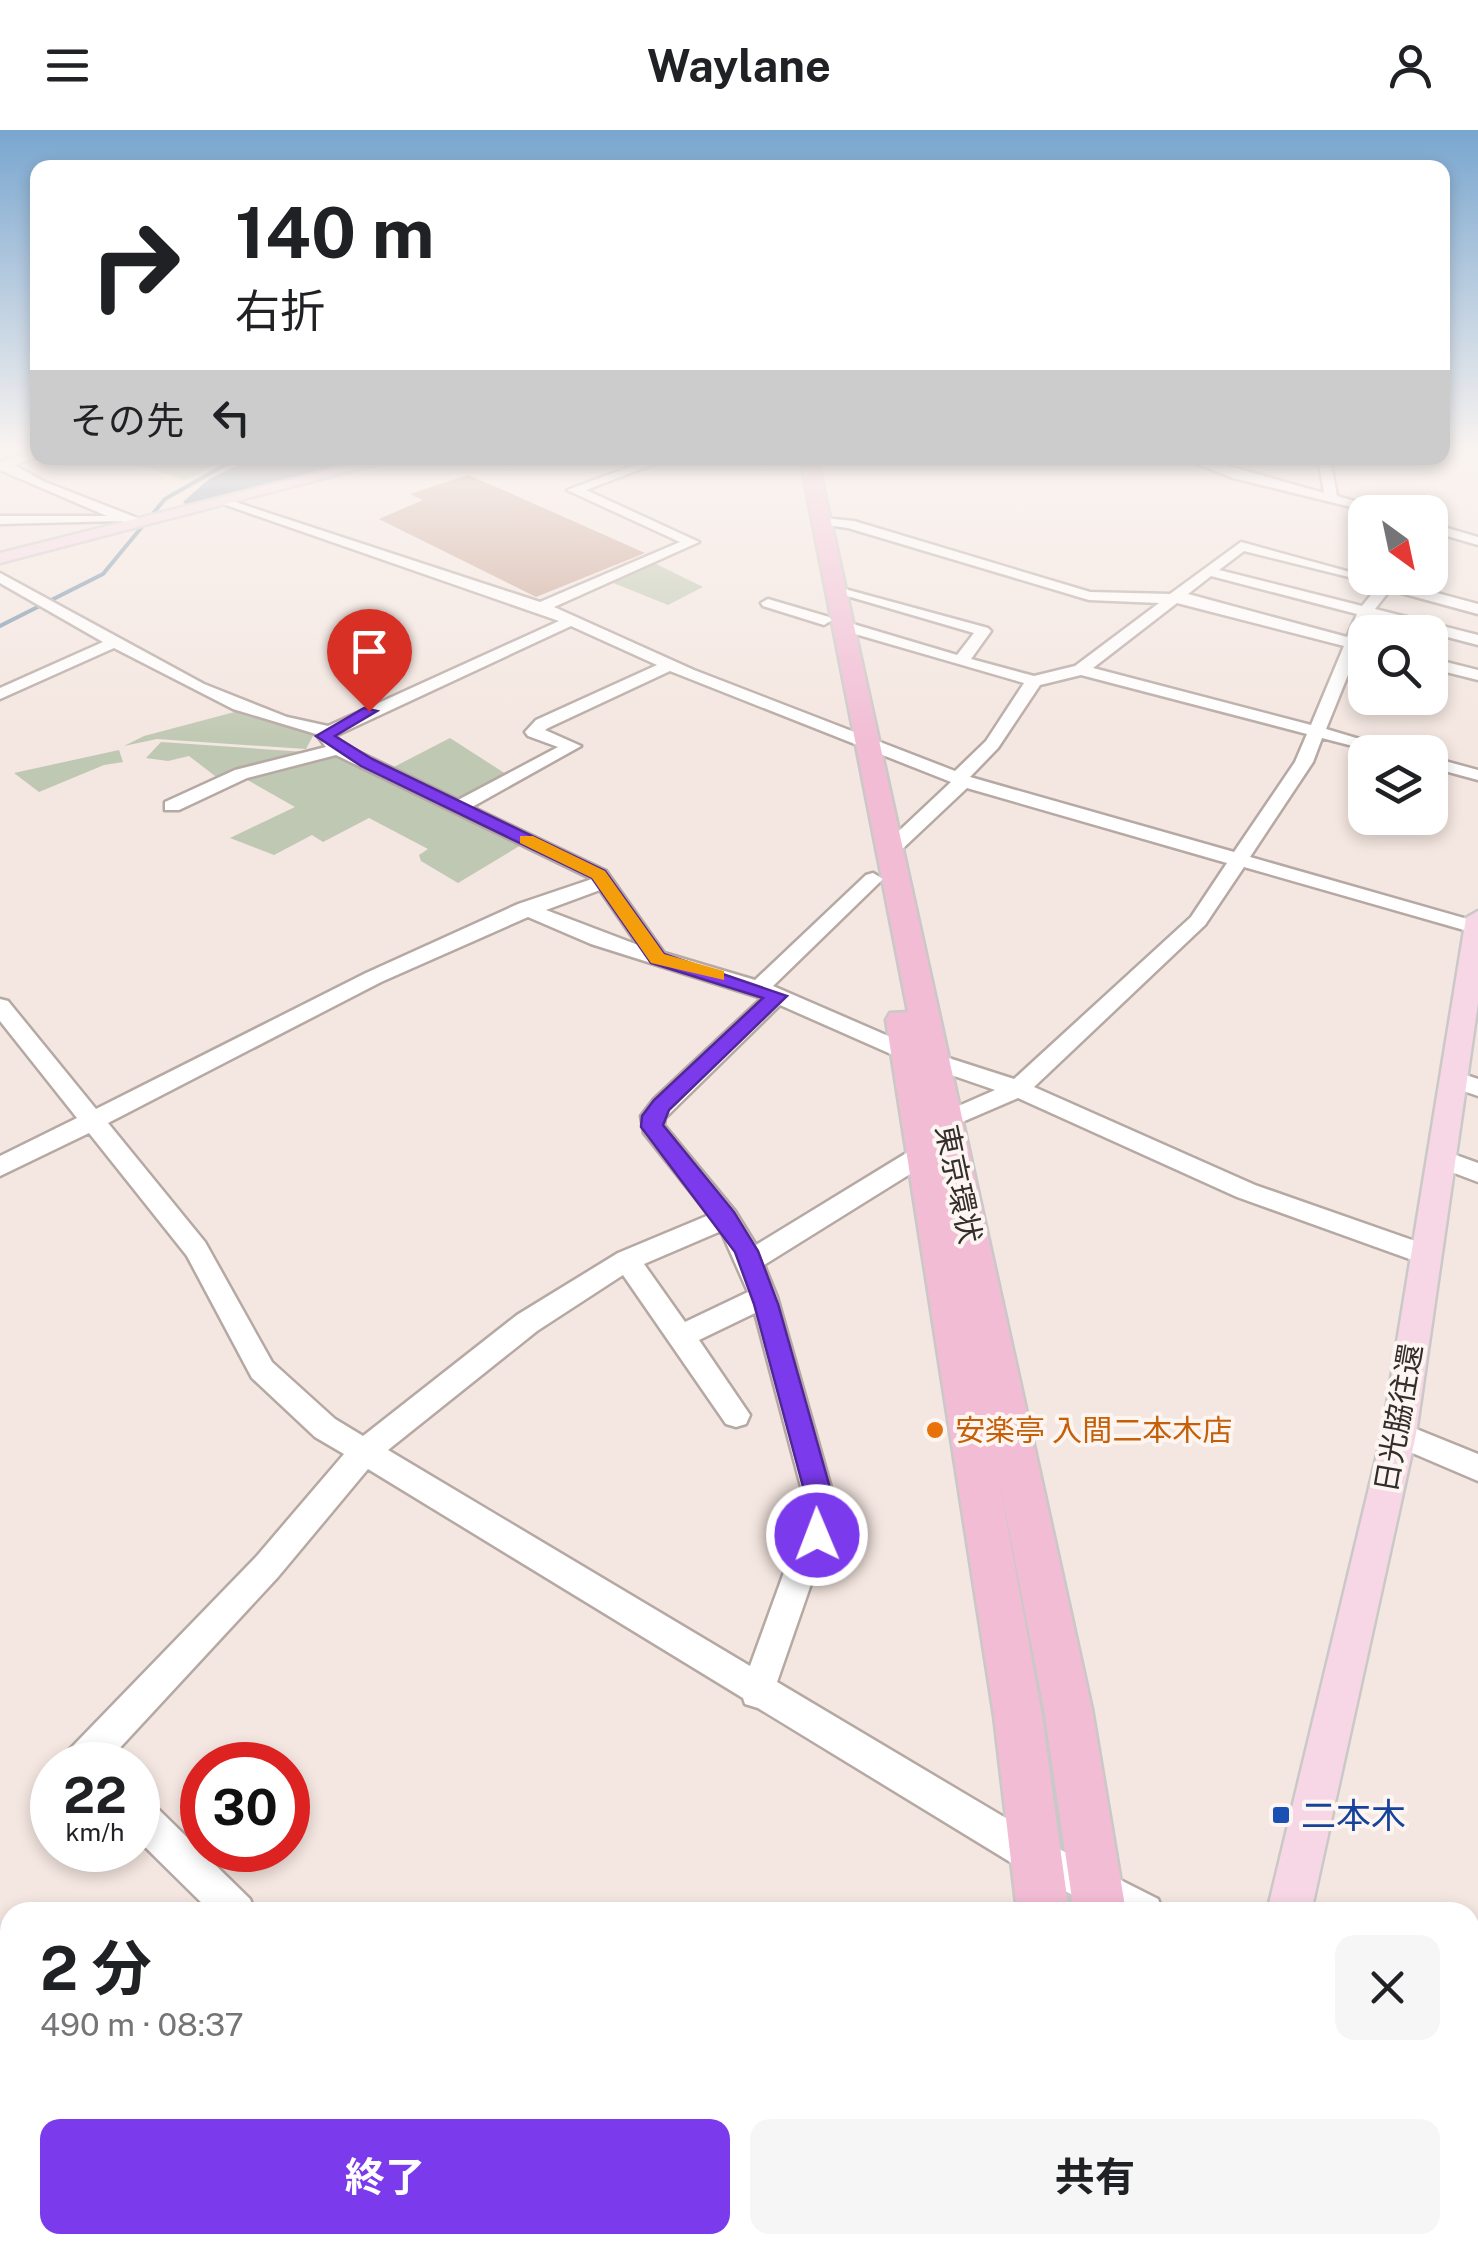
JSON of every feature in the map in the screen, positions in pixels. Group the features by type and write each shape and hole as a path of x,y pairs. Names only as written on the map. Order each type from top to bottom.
{"highway":[{"name":"東京環状","path":"814,548 882,864 934,1138 1042,1902"},
{"name":"東京環状","path":"825,548 835,588 833,623"},
{"name":"東京環状","path":"934,1138 1068,1709 1099,1900"}],"main road":[{"path":"0,558 36,548"},
{"name":"日光脇往還","path":"1291,1902 1399,1434 1442,1160 1466,1083 1478,918"}],"street":[{"path":"359,548 541,606 670,665 961,780 1234,862 1475,947"},
{"path":"541,606 678,548"},
{"path":"929,548 1089,596 1172,597 1348,643"},
{"path":"768,603 1034,681 1081,670 1238,548"},
{"path":"1250,548 1348,572"},
{"path":"1207,571 1478,640"},
{"path":"0,577 52,603 160,672 228,700 326,731 570,621"},
{"path":"835,588 983,631 961,661"},
{"path":"1365,615 1373,595"},
{"path":"1430,595 1478,609"},
{"path":"0,694 113,643"},
{"path":"458,807 572,746 534,732 542,724 670,665"},
{"path":"1448,667 1478,676"},
{"path":"750,1261 934,1138 1018,1089 1198,921 1304,762 1348,669"},
{"path":"1081,670 1348,740"},
{"path":"757,1692 822,1509 764,1297 750,1261 726,1218 658,1136 653,1116 961,780 992,744 1034,681"},
{"path":"326,731 328,742 338,748 599,874 658,958"},
{"path":"172,806 241,774 338,748"},
{"path":"1448,767 1478,775"},
{"path":"0,1168 525,908 603,882"},
{"path":"525,908 598,940 768,992 920,1057 1018,1089 1246,1191 1426,1255"},
{"path":"0,1006 196,1250 262,1370 324,1428 1038,1858 1099,1900"},
{"path":"1442,1160 1478,1173"},
{"path":"100,1742 267,1567 364,1452 527,1323 628,1260 726,1218"},
{"path":"628,1260 736,1415"},
{"path":"681,1336 764,1297"},
{"path":"1399,1434 1478,1468"},
{"path":"160,1837 227,1902"}],"green space":[{"path":"650,561 703,587 668,605 606,580"},
{"path":"242,710 314,734 306,749 157,739 124,746 144,736"},
{"path":"450,738 509,776 454,801 390,769"},
{"path":"161,742 305,752 219,779 189,756 168,761 146,758"},
{"path":"119,750 123,762 104,765 39,792 14,773"},
{"path":"330,755 340,756 521,845 458,883 421,861 419,855 428,849 369,818 323,842 312,835 274,855 230,838 295,807 244,778"}],"building":[{"path":"438,548 634,548 645,553 536,597"}],"waterway":[{"path":"0,626 103,574 124,548"}],"slow traffic":[{"path":"526,839 599,874 658,958 717,976"}],"place":[{"name":"安楽亭 入間二本木店","path":"935,1430"},
{"name":"二本木","path":"1281,1815"}],"route":[{"path":"369,711 326,731 324,736 366,763 599,874 658,958 778,996 662,1105 653,1116 652,1127 698,1181 746,1251 766,1304 822,1509 817,1535"}]}
